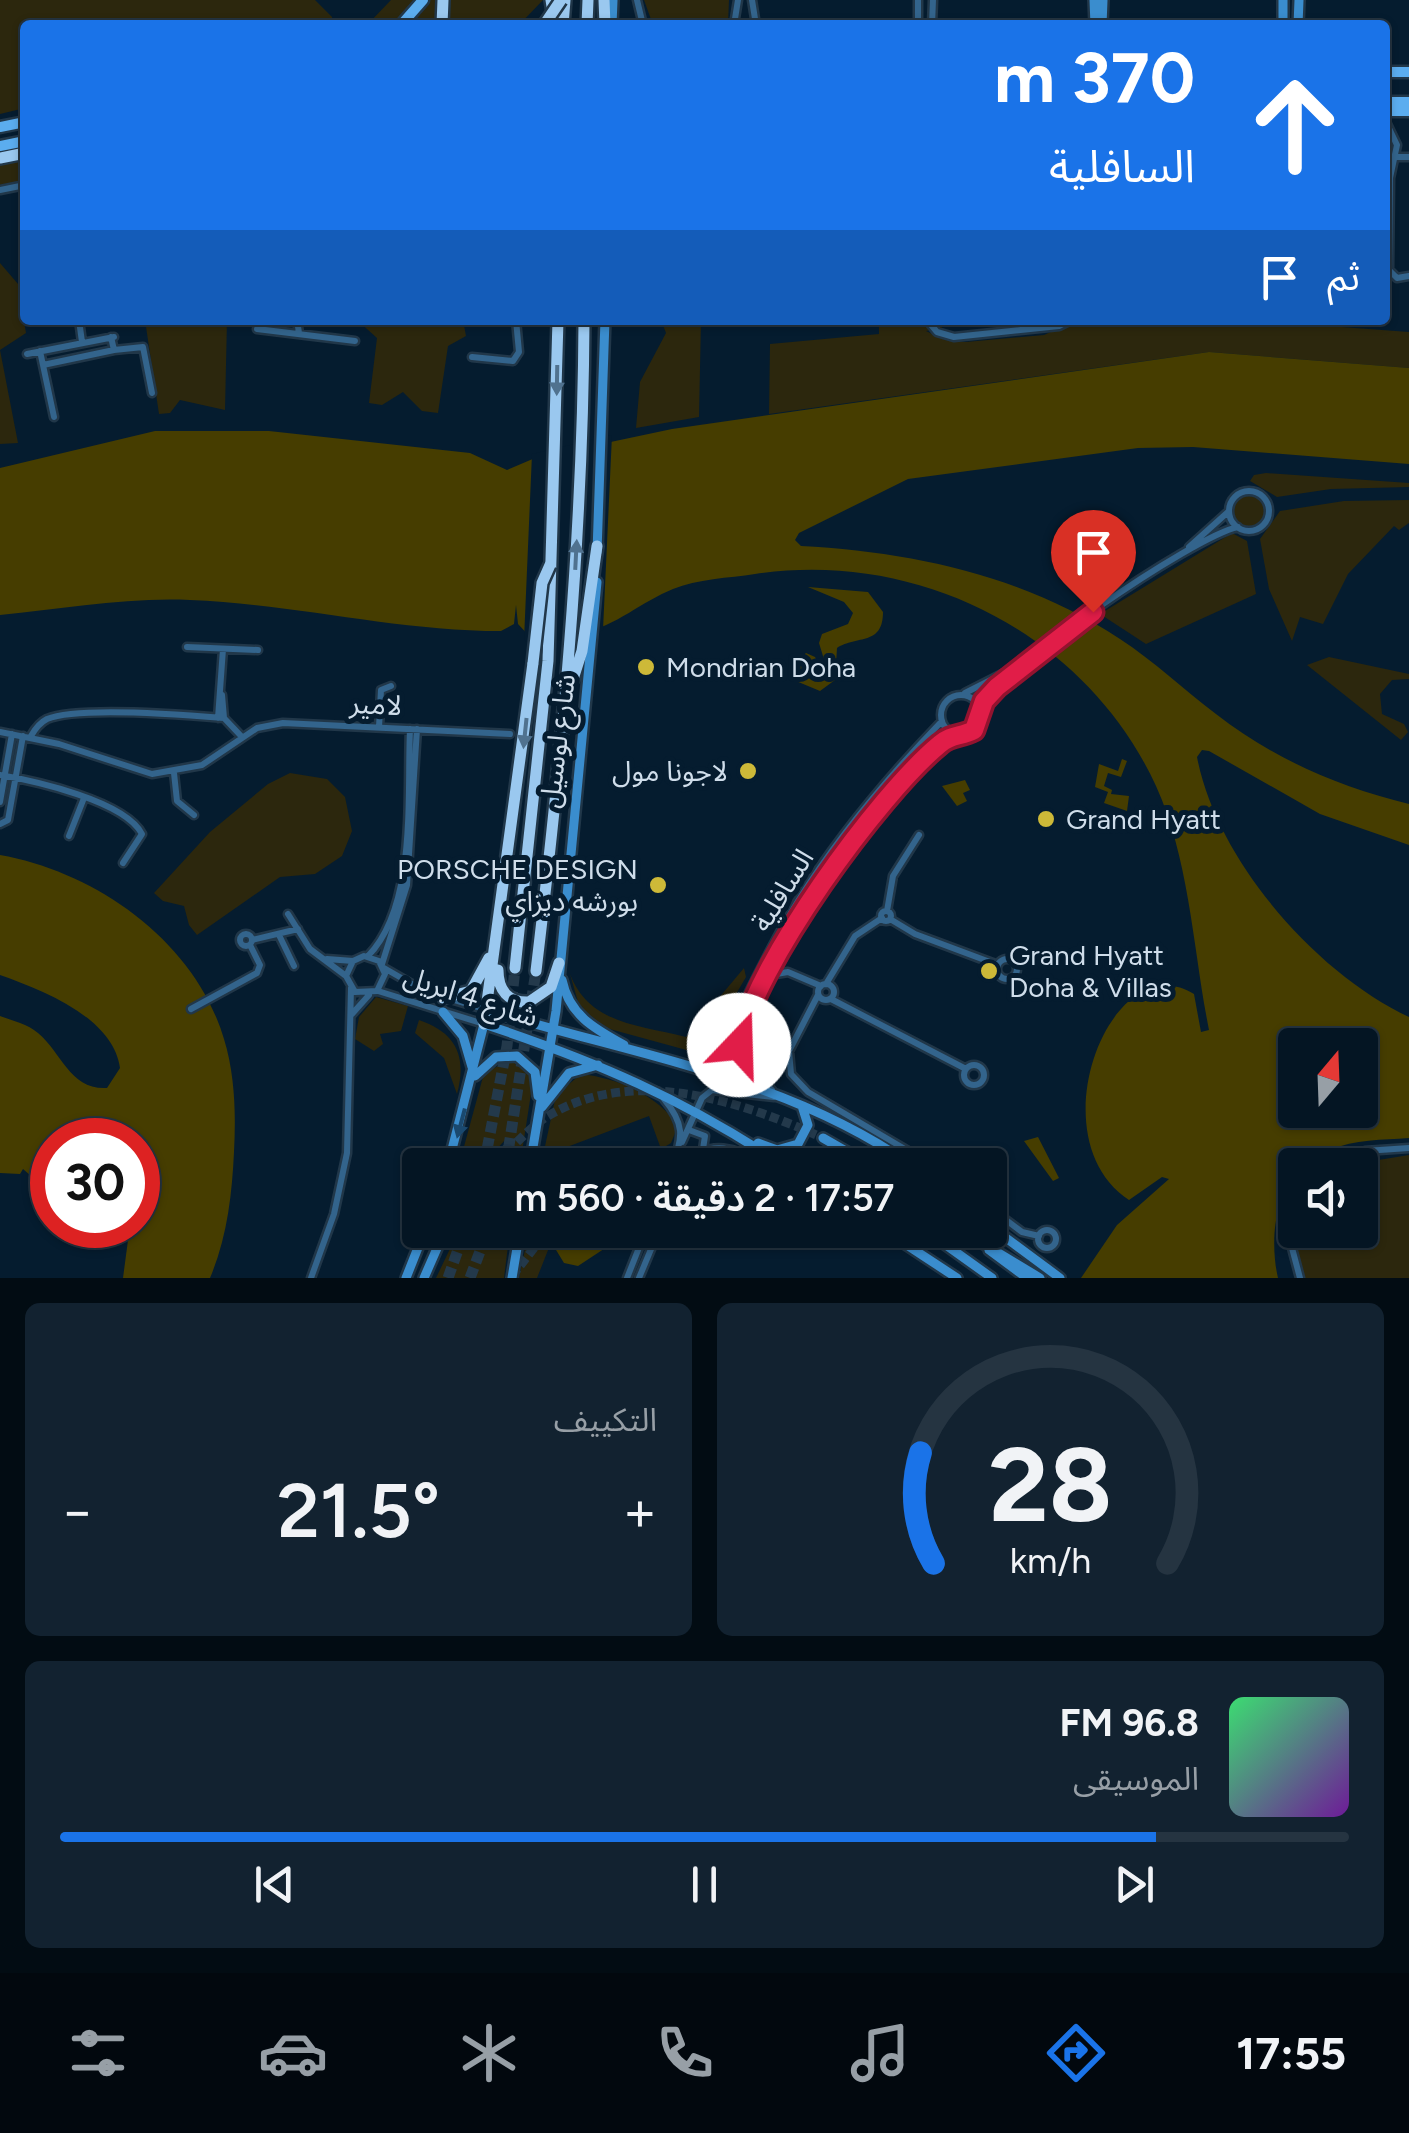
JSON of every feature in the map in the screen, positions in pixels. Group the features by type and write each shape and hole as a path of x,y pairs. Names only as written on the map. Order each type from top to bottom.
{"highway":[{"path":"548,20 563,0"},
{"name":"شارع لوسيل","path":"515,968 548,660 558,325"},
{"name":"شارع لوسيل","path":"536,971 568,687 581,652 584,325"},
{"path":"581,652 597,546"},
{"path":"484,1024 542,584 550,565"},
{"path":"499,930 499,983 513,1000 529,1002 545,994 559,963"},
{"path":"443,1005 476,986 499,930"}],"main road":[{"path":"405,20 423,0"}],"street":[{"path":"1390,128 1396,137 1390,178"},
{"path":"1396,157 1409,156 1409,144"},
{"path":"80,325 82,342"},
{"path":"298,325 299,333"},
{"path":"472,357 514,361 519,352 516,325"},
{"path":"597,546 605,325"},
{"path":"931,325 937,332 954,337 1062,325"},
{"path":"257,329 355,342"},
{"path":"26,354 113,337 114,350"},
{"path":"43,365 142,347 152,393"},
{"path":"40,351 54,417"},
{"path":"1186,552 1229,512 1233,499 1245,492 1255,492 1267,502 1269,516 1262,527 1250,531 1238,527 1229,512"},
{"path":"1021,665 943,706 942,721 955,734 974,730 989,695 1021,665 1093,612 1186,552 1238,527"},
{"path":"188,648 258,650"},
{"path":"221,718 223,648"},
{"name":"شارع لوسيل","path":"533,1148 554,1030 581,652"},
{"path":"379,727 381,690 391,686"},
{"path":"960,694 976,702 981,712"},
{"path":"0,824 8,820 27,736 42,722 56,717 221,718 242,737"},
{"name":"السافلية","path":"665,1061 695,1064 716,1057 761,967 832,851 942,721"},
{"name":"لامير","path":"0,732 27,736 134,772 174,773 202,765 242,737 283,723 510,734"},
{"name":"شارع 4 ابريل","path":"413,729 402,883 383,966 443,1005 484,1024 551,1046"},
{"path":"0,802 12,734"},
{"name":"السافلية","path":"780,1096 749,1071 739,1045 768,975 842,859 938,745 955,734"},
{"path":"174,773 177,801 194,815"},
{"path":"2,775 84,798 142,830 123,864"},
{"path":"69,836 84,798"},
{"path":"903,1148 808,1092 790,1074 790,1051 855,936 886,916 893,876 919,835"},
{"path":"832,851 842,859"},
{"path":"288,914 317,954 346,976 351,988 350,1112 343,1180 311,1278"},
{"name":"شارع 4 ابريل","path":"368,956 396,914"},
{"path":"886,916 916,934 998,965"},
{"path":"190,1009 257,974 260,965 251,942 237,924"},
{"path":"251,942 280,935 296,926"},
{"path":"280,935 294,966"},
{"path":"780,952 788,972"},
{"path":"317,954 353,961 368,956 383,966 384,982 373,993 351,988"},
{"path":"346,976 353,961"},
{"path":"559,963 564,991 580,1016 640,1054"},
{"path":"768,975 788,972 966,1069"},
{"path":"398,994 403,982"},
{"name":"شارع 4 ابريل","path":"350,1020 355,1007 373,993 398,994 487,1010 554,1030"},
{"path":"443,1005 468,1046 472,1080"},
{"path":"453,1148 484,1024"},
{"name":"السافلية","path":"554,1030 780,1096 881,1148"},
{"path":"551,1046 696,1109 757,1148"},
{"path":"472,1080 487,1062 506,1054 516,1056 534,1072 540,1109"},
{"path":"540,1109 569,1073 601,1065"},
{"path":"657,1090 679,1119 682,1142"},
{"path":"679,1148 696,1109 712,1090 780,1096"},
{"path":"728,1129 770,1148 792,1148 806,1132 807,1117 800,1104"},
{"path":"687,1131 697,1130 705,1136 702,1148"},
{"path":"823,1138 840,1148"},
{"path":"1378,1150 1409,1148"},
{"path":"1007,1221 1022,1232 1039,1236"},
{"path":"1007,1239 1060,1278"},
{"path":"406,1278 417,1248"},
{"path":"424,1278 437,1248"},
{"path":"512,1278 517,1248"},
{"path":"626,1278 638,1248"},
{"path":"639,1278 652,1248"},
{"path":"911,1248 957,1278"},
{"path":"950,1248 991,1277"},
{"path":"987,1248 1026,1278"},
{"path":"992,1248 1040,1278"},
{"path":"1292,1248 1300,1278"}],"shaded area":[{"path":"0,0 315,0 332,17 20,20 20,109 0,114"},
{"path":"391,0 543,0 524,20 372,20"},
{"path":"644,0 729,0 728,20 651,20"},
{"path":"20,157 20,181 0,185 0,161"},
{"path":"0,263 18,284 20,325 25,325 26,333 0,350"},
{"path":"146,325 227,325 225,410 180,400 170,413 159,414"},
{"path":"363,325 464,325 466,336 448,346 438,413 422,411 403,392 382,405 369,403 377,338"},
{"path":"663,325 701,325 699,417 636,428 640,382 666,333"},
{"path":"879,325 942,325 926,331 945,340 966,342 1044,335 1066,325 1315,325 1409,332 1409,368 1209,352 769,414 770,344 879,334"},
{"path":"0,350 18,443 0,444"},
{"path":"1209,352 1409,368 1409,464 1193,447 1138,448 908,479 799,533 795,540 801,546 926,561 1007,583 1046,599 1120,639 1238,730 1284,758 1332,780 1409,804 1409,845 1320,814 1209,751 1202,750 1197,757 1225,835 1276,909 1339,972 1409,1017 1409,1138 1336,1148 1278,1148 1274,1251 1278,1278 1081,1278 1117,1225 1169,1179 1162,1177 1129,1200 1101,1171 1088,1134 1086,1094 1095,1055 1112,1020 1136,996 1164,986 1194,994 1201,1032 1209,1030 1183,875 1156,786 1125,732 1087,685 1041,646 990,614 935,590 877,575 816,570 755,574 673,589 595,630 531,638 518,624 516,605 514,624 501,631 423,627 190,600 119,602 0,615 0,468 155,431 269,431 470,453 507,470 535,458 672,429"},
{"path":"1254,475 1409,483 1409,487 1331,489 1277,497 1250,481"},
{"path":"1250,495 1261,500 1266,511 1261,522 1250,527 1239,522 1234,511 1239,500"},
{"path":"1409,500 1409,523 1399,530 1394,526 1348,574 1323,624 1300,617 1292,641 1269,589 1260,539 1280,511 1344,501"},
{"path":"1232,533 1247,541 1256,594 1146,644 1100,614"},
{"path":"808,587 868,592 883,612 882,623 874,635 837,648 835,680 820,691 796,681 794,664 806,653 815,657 820,666 815,675 798,669 803,677 818,680 826,666 819,643 822,634 848,624 853,613 844,602"},
{"path":"1329,657 1409,674 1409,679 1392,680 1380,694 1382,714 1404,724 1408,732 1401,740 1307,665"},
{"path":"1122,759 1127,761 1121,777 1108,773 1104,786 1112,790 1111,794 1129,796 1127,811 1104,803 1108,792 1095,787 1099,764 1118,771"},
{"path":"290,773 327,779 345,797 352,831 342,856 315,874 280,877 197,935 189,925 184,906 163,901 154,893 210,832 268,784"},
{"path":"965,780 970,790 963,793 967,801 957,806 942,786"},
{"path":"0,855 71,877 105,895 166,942 190,971 210,1004 224,1039 233,1081 235,1123 228,1216 210,1278 123,1278 127,1248 160,1248 160,1118 30,1118 30,1175 23,1169 20,1174 0,1173 0,1016 38,1033 84,1083 107,1088 120,1068 115,1050 90,1020 55,998 0,975"},
{"path":"744,968 746,977 701,1054 595,1025 578,1002 570,974 579,991 603,1013 686,1037"},
{"path":"376,997 408,1006 401,1031 380,1034 383,1044 374,1051 355,1039 359,1017"},
{"path":"419,1020 442,1032 456,1048 461,1069 457,1094 444,1058 415,1033"},
{"path":"510,1060 528,1072 532,1087 523,1148 513,1148 506,1139 498,1148 464,1148 484,1073"},
{"path":"581,1074 609,1079 648,1097 678,1126 671,1143 663,1148 649,1116 567,1148 545,1148 556,1095"},
{"path":"1038,1137 1059,1178 1053,1181 1024,1141"},
{"path":"1409,1155 1409,1278 1305,1278 1297,1248 1378,1248 1378,1160"},
{"path":"450,1248 508,1248 504,1278 436,1278"},
{"path":"525,1248 549,1248 537,1278 519,1278"},
{"path":"555,1248 605,1248 578,1266 564,1263"}],"pier":[{"path":"612,435 603,630 587,638 529,643 524,640 532,454"},
{"path":"1082,612 1096,620 1047,657 1036,648"}],"tunnel":[{"path":"487,1148 507,1046 515,968"},
{"path":"509,1148 536,971"},
{"path":"510,1148 548,1116 581,1101 615,1093 651,1091 722,1101 823,1138"},
{"path":"448,1278 459,1248"},
{"path":"470,1278 481,1248"},
{"path":"512,1276 534,1248"}],"place":[{"name":"Mondrian Doha","path":"646,667"},
{"name":"لاجونا مول","path":"748,771"},
{"name":"Grand Hyatt","path":"1046,819"},
{"name":"PORSCHE DESIGN بورشه ديزاي","path":"658,885"},
{"name":"Grand Hyatt Doha & Villas","path":"989,971"}],"route":[{"path":"739,1045 750,1012 790,935 885,804 938,745 955,734 974,730 980,722 984,701 997,687 1093,612"}]}
